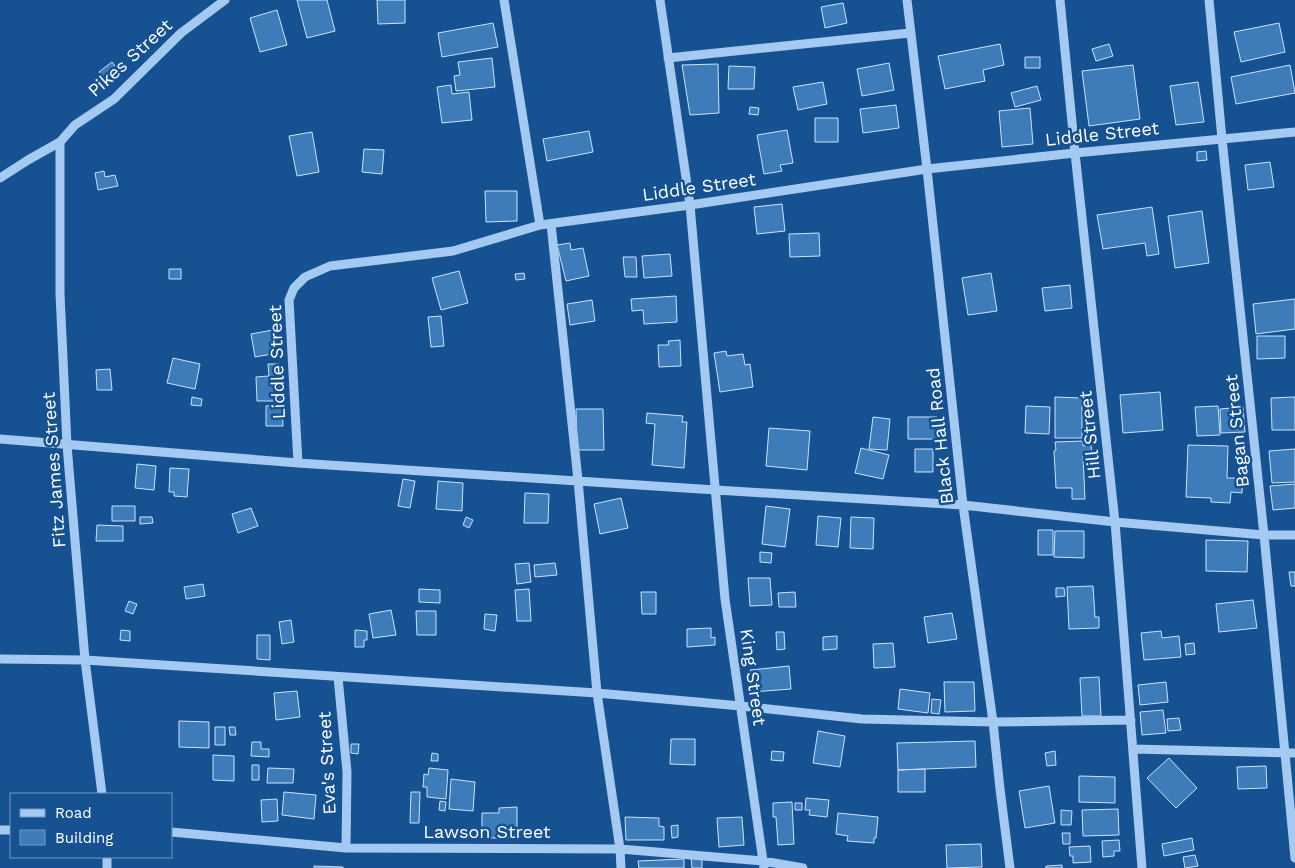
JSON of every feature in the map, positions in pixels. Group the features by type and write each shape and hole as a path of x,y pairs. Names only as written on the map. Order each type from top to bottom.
{"street":[{"name":"Pikes Street","path":"0,178 60,142 75,125 114,99 181,33 225,0"},
{"path":"504,0 540,225"},
{"name":"King Street","path":"660,0 690,205 726,599 764,865"},
{"name":"Black Hall Road","path":"907,0 963,504 994,722 1010,868"},
{"name":"Hill Street","path":"1060,0 1115,522 1142,868"},
{"name":"Bagan Street","path":"1209,0 1295,858"},
{"path":"668,58 910,33"},
{"name":"Liddle Street","path":"298,463 289,300 294,288 305,277 330,266 453,251 540,225 690,205 927,169 1295,132"},
{"name":"Fitz James Street","path":"60,142 60,294 67,445 85,660 102,793"},
{"path":"551,224 578,480 596,693 620,849 621,868"},
{"path":"0,439 298,463 963,504 1115,522 1264,535 1295,535"},
{"path":"0,659 85,660 596,693 862,719 994,722 1131,720"},
{"name":"Eva's Street","path":"338,677 346,772 346,848"},
{"path":"1133,749 1295,753"},
{"name":"Lawson Street","path":"172,832 346,848 620,849 803,868"}],"building":[{"path":"297,0 327,0 335,31 307,38"},
{"path":"377,0 405,0 405,23 378,24"},
{"path":"843,3 847,23 825,28 821,7"},
{"path":"277,10 287,45 260,52 250,18"},
{"path":"493,23 498,47 442,57 438,33"},
{"path":"1279,23 1285,52 1241,62 1234,32"},
{"path":"1000,44 1004,65 983,70 985,81 945,89 938,56"},
{"path":"1109,44 1113,56 1096,61 1092,49"},
{"path":"1025,57 1040,57 1040,68 1025,68"},
{"path":"492,58 495,87 456,91 454,76 460,75 458,62"},
{"path":"112,62 119,71 106,81 99,72"},
{"path":"889,63 894,90 862,96 857,69"},
{"path":"718,64 719,113 690,115 682,65"},
{"path":"1133,65 1140,119 1089,126 1082,71"},
{"path":"1290,65 1295,93 1236,104 1231,77"},
{"path":"729,66 755,67 754,89 728,89"},
{"path":"823,82 827,104 798,110 793,87"},
{"path":"1198,82 1204,122 1176,125 1170,86"},
{"path":"451,85 452,94 469,92 472,120 442,123 437,87"},
{"path":"1037,86 1041,100 1015,107 1011,93"},
{"path":"896,105 899,128 863,133 860,109"},
{"path":"750,107 759,108 758,115 749,114"},
{"path":"1030,108 1033,144 1002,147 999,111"},
{"path":"815,118 838,118 838,142 815,142"},
{"path":"787,130 793,163 780,165 782,171 764,174 757,135"},
{"path":"589,131 593,152 547,161 543,139"},
{"path":"312,132 319,172 297,176 289,136"},
{"path":"364,149 384,150 382,174 362,172"},
{"path":"1206,151 1207,160 1197,161 1197,152"},
{"path":"1270,162 1274,187 1248,190 1245,165"},
{"path":"104,171 105,177 115,175 118,186 98,190 95,173"},
{"path":"485,191 517,191 517,221 486,222"},
{"path":"782,204 785,231 757,234 754,207"},
{"path":"1152,207 1159,254 1147,256 1145,243 1103,249 1097,215"},
{"path":"1202,211 1209,263 1175,268 1168,216"},
{"path":"819,233 820,256 790,257 789,234"},
{"path":"570,243 571,250 583,248 589,276 566,281 557,245"},
{"path":"670,254 672,276 644,278 642,256"},
{"path":"623,257 636,257 637,277 625,277"},
{"path":"169,269 181,269 181,279 169,279"},
{"path":"459,271 468,303 441,310 432,278"},
{"path":"524,273 525,279 516,280 515,274"},
{"path":"991,273 997,311 968,315 962,278"},
{"path":"1070,285 1072,308 1045,311 1042,288"},
{"path":"676,296 677,322 644,324 643,310 632,311 631,299"},
{"path":"1295,299 1295,329 1256,334 1253,304"},
{"path":"592,300 595,321 570,325 567,304"},
{"path":"441,316 444,346 431,347 428,317"},
{"path":"273,330 278,353 255,357 251,334"},
{"path":"1257,336 1285,336 1285,358 1257,359"},
{"path":"680,340 681,366 659,367 658,345 669,345 668,341"},
{"path":"726,351 727,356 743,354 745,365 750,364 753,387 720,392 714,353"},
{"path":"173,358 200,364 195,389 167,383"},
{"path":"268,364 279,364 281,401 257,401 256,377 269,376"},
{"path":"110,369 112,390 97,390 96,370"},
{"path":"1160,392 1163,430 1123,433 1120,395"},
{"path":"192,397 202,399 201,406 191,405"},
{"path":"1055,397 1082,398 1082,438 1055,438"},
{"path":"1295,397 1295,430 1272,430 1271,398"},
{"path":"282,405 283,426 266,426 266,406"},
{"path":"1026,406 1050,407 1049,434 1025,433"},
{"path":"1218,406 1220,435 1197,436 1195,407"},
{"path":"1243,407 1245,432 1221,433 1220,409"},
{"path":"576,409 603,409 604,450 577,450"},
{"path":"647,413 683,416 682,422 687,422 684,468 652,465 655,424 646,423"},
{"path":"873,417 890,419 887,450 869,449"},
{"path":"908,417 937,417 937,439 908,439"},
{"path":"769,428 810,431 807,470 766,466"},
{"path":"1083,441 1083,446 1091,445 1092,455 1083,456 1085,499 1072,499 1072,488 1056,488 1055,442"},
{"path":"1188,445 1228,446 1227,478 1243,478 1242,493 1231,492 1230,503 1211,502 1211,498 1186,497"},
{"path":"861,448 889,455 883,479 855,473"},
{"path":"915,449 933,449 933,472 915,472"},
{"path":"1295,449 1295,482 1272,483 1269,451"},
{"path":"137,464 156,466 154,490 135,488"},
{"path":"170,468 189,469 187,497 174,496 174,492 169,492"},
{"path":"403,479 415,481 410,508 398,506"},
{"path":"438,481 463,483 462,511 436,509"},
{"path":"1295,484 1295,508 1273,510 1270,486"},
{"path":"525,493 549,494 548,523 524,523"},
{"path":"621,498 628,528 600,534 594,504"},
{"path":"112,506 135,506 135,521 112,521"},
{"path":"766,506 790,509 785,547 762,544"},
{"path":"251,508 258,526 238,533 232,514"},
{"path":"818,516 841,518 838,547 816,545"},
{"path":"140,517 152,517 153,523 140,524"},
{"path":"466,517 473,520 469,528 463,525"},
{"path":"851,517 874,518 873,549 850,548"},
{"path":"97,525 123,526 123,541 96,541"},
{"path":"1038,530 1053,530 1053,555 1038,555"},
{"path":"1055,531 1084,531 1084,558 1054,557"},
{"path":"1206,540 1248,541 1247,572 1206,571"},
{"path":"760,552 772,553 771,563 760,562"},
{"path":"529,563 531,582 517,584 515,564"},
{"path":"555,563 557,575 535,577 534,565"},
{"path":"1289,572 1295,572 1295,586 1291,586"},
{"path":"748,578 770,578 772,605 750,606"},
{"path":"203,584 205,596 186,599 184,587"},
{"path":"1093,586 1095,617 1099,617 1099,628 1069,629 1067,587"},
{"path":"1056,588 1064,588 1065,596 1056,597"},
{"path":"419,589 440,590 440,603 419,602"},
{"path":"529,589 531,621 517,621 515,590"},
{"path":"641,592 656,592 656,614 642,614"},
{"path":"795,592 796,607 779,607 778,593"},
{"path":"1253,600 1257,628 1219,632 1216,604"},
{"path":"129,601 137,604 133,614 125,611"},
{"path":"391,610 396,635 373,638 369,614"},
{"path":"416,611 436,611 436,635 417,635"},
{"path":"952,613 957,639 928,643 924,617"},
{"path":"485,614 497,615 495,631 484,629"},
{"path":"291,620 294,642 282,644 279,622"},
{"path":"711,628 711,638 715,637 715,645 687,647 687,629"},
{"path":"121,630 130,631 130,641 120,640"},
{"path":"355,630 367,631 367,640 364,640 364,647 355,647"},
{"path":"1161,631 1162,638 1179,636 1181,657 1144,660 1141,633"},
{"path":"776,632 784,632 785,649 777,650"},
{"path":"257,635 270,635 270,660 257,659"},
{"path":"837,636 837,649 823,650 823,637"},
{"path":"893,643 895,667 874,668 873,644"},
{"path":"1194,643 1195,654 1186,655 1185,644"},
{"path":"789,666 791,689 752,692 750,670"},
{"path":"1099,677 1101,716 1082,716 1080,678"},
{"path":"944,682 974,682 975,711 945,712"},
{"path":"1166,682 1168,702 1140,705 1138,685"},
{"path":"900,689 930,693 928,713 898,709"},
{"path":"297,691 300,717 276,720 274,693"},
{"path":"932,699 941,700 939,714 931,713"},
{"path":"1163,710 1166,733 1142,735 1140,712"},
{"path":"1179,718 1181,730 1168,731 1167,719"},
{"path":"179,721 209,722 209,748 179,747"},
{"path":"215,727 225,727 225,745 215,745"},
{"path":"229,727 235,727 236,735 230,735"},
{"path":"818,731 845,736 840,767 813,763"},
{"path":"671,739 695,739 695,765 670,764"},
{"path":"975,741 976,767 898,770 897,743"},
{"path":"252,742 261,742 261,749 269,749 269,757 251,756"},
{"path":"351,744 359,744 358,754 351,753"},
{"path":"772,751 784,752 783,761 771,760"},
{"path":"1055,751 1056,765 1047,766 1045,753"},
{"path":"432,753 438,754 438,761 431,761"},
{"path":"213,755 234,756 234,781 213,780"},
{"path":"1169,758 1197,788 1176,808 1147,778"},
{"path":"252,765 259,765 259,780 252,780"},
{"path":"1266,766 1267,788 1238,789 1237,767"},
{"path":"268,768 294,769 293,783 267,783"},
{"path":"429,768 448,770 446,799 427,797 427,787 423,787 424,774 428,775"},
{"path":"925,769 925,792 898,792 898,770"},
{"path":"1079,776 1115,777 1115,803 1079,802"},
{"path":"451,779 475,782 473,811 449,809"},
{"path":"1049,786 1055,823 1025,828 1019,791"},
{"path":"284,792 316,795 314,819 282,815"},
{"path":"411,792 420,792 419,823 410,823"},
{"path":"806,798 829,800 827,817 809,815 810,810 805,810"},
{"path":"277,799 278,821 262,822 261,800"},
{"path":"440,801 446,802 445,811 439,810"},
{"path":"792,802 794,844 778,845 776,817 773,817 773,803"},
{"path":"795,803 802,803 802,810 795,810"},
{"path":"517,807 517,838 482,838 482,813 499,813 499,808"},
{"path":"1118,809 1119,835 1083,836 1082,810"},
{"path":"1061,810 1072,811 1071,825 1061,825"},
{"path":"838,813 878,817 874,843 847,841 848,836 836,834"},
{"path":"625,817 659,818 659,826 664,827 664,840 626,840"},
{"path":"742,817 744,845 719,847 717,818"},
{"path":"678,825 678,837 672,838 671,826"},
{"path":"1062,833 1070,833 1070,844 1063,844"},
{"path":"1192,838 1194,850 1164,856 1162,844"},
{"path":"1119,840 1120,851 1114,851 1114,856 1103,857 1102,841"},
{"path":"981,844 982,867 947,868 946,845"},
{"path":"1090,846 1091,862 1073,863 1073,856 1070,856 1069,847"},
{"path":"1195,855 1198,866 1185,868 1183,857"},
{"path":"691,857 702,857 702,868 692,868"},
{"path":"684,859 684,868 639,868 638,861"},
{"path":"1062,865 1062,868 1046,868 1046,866"},
{"path":"314,866 343,867 343,868 314,868"}]}
